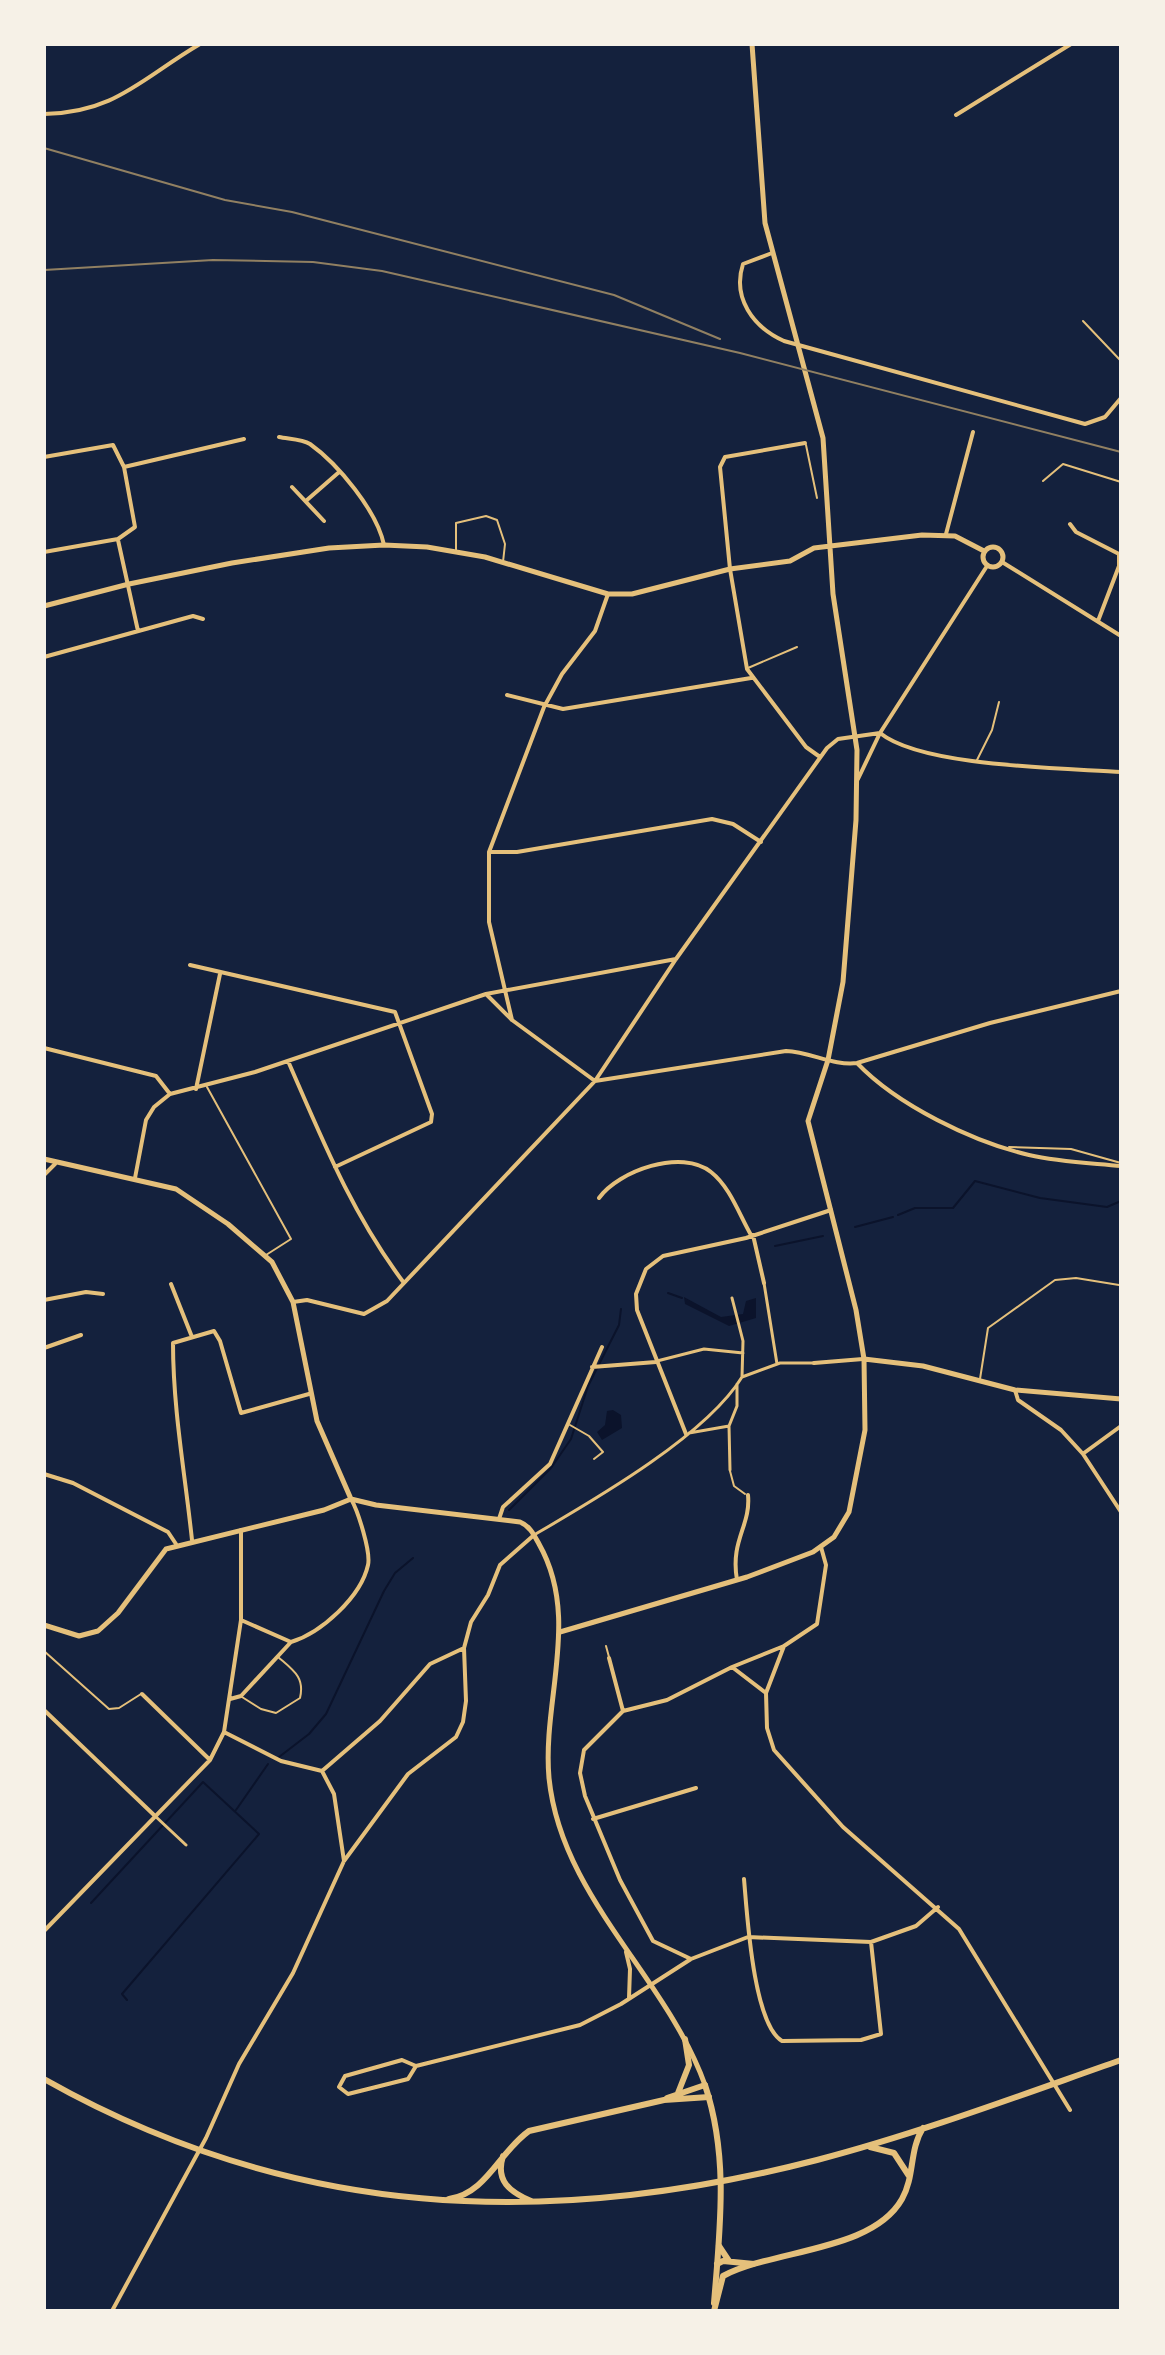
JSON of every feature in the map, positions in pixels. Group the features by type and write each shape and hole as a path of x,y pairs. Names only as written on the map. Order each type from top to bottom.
{"main road":[{"path":"678,2093 689,2065 685,2039"},
{"path":"44,2079 78,2099 187,2146 305,2182 437,2200 534,2202 608,2198 704,2183 866,2146 1121,2060"},
{"path":"664,2100 705,2085 709,2097 722,2174 714,2311"},
{"path":"437,2200 475,2191 504,2153 529,2131 664,2100 709,2097"},
{"path":"714,2311 723,2276 728,2273 867,2231 893,2212 910,2180 914,2142 923,2128"},
{"path":"866,2146 894,2153 906,2168 910,2180"},
{"path":"504,2153 500,2164 505,2184 534,2202"},
{"path":"719,2246 729,2261"},
{"path":"717,2264 729,2261 758,2264"},
{"path":"717,2264 728,2273"}],"street":[{"path":"44,114 77,113 99,108 190,46 200,44"},
{"path":"560,1632 737,1580 821,1547 842,1527 855,1491 865,1430 864,1359 808,1121 828,1060 843,982 858,779 855,737 833,594 823,438 765,223 752,44"},
{"path":"956,115 1071,44"},
{"path":"772,253 743,264 739,277 746,310 763,328 784,341 1089,424 1105,417 1121,398"},
{"path":"946,534 973,432"},
{"path":"279,437 308,442 379,524 384,545"},
{"path":"124,467 244,439"},
{"path":"805,443 725,457 720,467 730,569 747,669 806,747 820,757"},
{"path":"44,457 113,445 124,467 135,527 118,539 44,552"},
{"path":"307,500 338,473"},
{"path":"292,487 324,521"},
{"path":"1070,524 1076,532 1119,554 1119,566 1098,621"},
{"path":"44,606 129,584 329,548 384,545 456,551 608,594 632,594 730,569 790,561 814,548 946,534 984,551 998,548 1002,562 1121,636"},
{"path":"118,539 138,631"},
{"path":"984,551 982,558 987,566"},
{"path":"987,566 995,567 1002,562"},
{"path":"858,779 880,733 987,566"},
{"path":"512,1020 489,922 489,852 544,707 562,674 595,631 608,594"},
{"path":"44,657 193,616 203,619"},
{"path":"507,695 544,707 563,709 751,678"},
{"path":"293,1302 307,1300 364,1314 387,1301 595,1081 676,959 833,742 880,733 908,749 977,760 1121,772"},
{"path":"489,852 517,852 712,819 733,824 761,842"},
{"path":"135,1178 146,1120 154,1107 170,1094 207,1087 486,994 676,959"},
{"path":"190,965 395,1012 432,1114 431,1122 335,1167"},
{"path":"196,1089 220,973"},
{"path":"486,994 512,1020 595,1081 786,1051 807,1052 842,1065 857,1063 990,1023 1121,991"},
{"path":"44,1048 156,1076 170,1094"},
{"path":"288,1061 371,1240 404,1283"},
{"path":"857,1063 872,1078 922,1113 1009,1147 1053,1159 1121,1164"},
{"path":"44,1159 55,1164 160,1183 195,1200 265,1255 293,1302 309,1394 351,1499 369,1562 363,1578 328,1621 291,1642 241,1696 228,1700"},
{"path":"599,1198 609,1183 646,1167 682,1161 700,1164 727,1189 752,1236 764,1283 777,1364"},
{"path":"44,1175 55,1164"},
{"path":"686,1434 637,1310 636,1294 653,1261 752,1236 831,1210"},
{"path":"171,1284 192,1337"},
{"path":"44,1300 86,1292 103,1294"},
{"path":"112,2311 206,2138 239,2064 298,1963 344,1861 408,1774 456,1737 463,1722 466,1701 464,1648 471,1622 488,1595 500,1565 534,1535 621,1482 686,1434 737,1384 742,1377 743,1341 732,1298"},
{"path":"192,1540 181,1425 173,1400 173,1343 214,1331 220,1341 241,1413 309,1394"},
{"path":"44,1348 81,1335"},
{"path":"499,1519 503,1507 550,1464 573,1426 602,1347"},
{"path":"594,1367 656,1362 704,1349 743,1353"},
{"path":"742,1377 777,1364 864,1359 909,1363 1015,1390 1121,1399"},
{"path":"730,1470 729,1426 737,1406 737,1384"},
{"path":"1015,1390 1018,1400 1061,1430 1083,1454 1121,1512"},
{"path":"686,1434 729,1426"},
{"path":"1083,1454 1121,1426"},
{"path":"44,1474 73,1483 168,1532 176,1544"},
{"path":"737,1580 733,1556 749,1508 748,1495"},
{"path":"44,1625 79,1636 98,1631 118,1613 157,1558 176,1544 324,1510 351,1499 361,1503 527,1525 549,1567 560,1632 550,1735 552,1799 571,1857 685,2039 705,2085"},
{"path":"44,1931 210,1760 224,1732 241,1620 241,1528"},
{"path":"691,1959 653,1941 593,1819 580,1773 584,1750 623,1711 667,1700 732,1667 784,1646 817,1624 826,1565 821,1547"},
{"path":"241,1620 291,1642"},
{"path":"784,1646 766,1693 767,1728 777,1754 843,1827 938,1907 959,1929 1070,2110"},
{"path":"322,1771 380,1721 430,1664 464,1648"},
{"path":"609,1658 623,1711"},
{"path":"732,1667 766,1693"},
{"path":"142,1694 210,1760"},
{"path":"44,1710 186,1845"},
{"path":"224,1732 281,1761 322,1771 334,1794 344,1861"},
{"path":"593,1819 696,1788"},
{"path":"744,1879 748,1937 769,2026 782,2041 861,2040 881,2034 871,1942"},
{"path":"416,2066 408,2079 348,2094 339,2087 345,2076 390,2063 402,2060 416,2066 580,2025 691,1959 748,1937 871,1942 916,1926 938,1907"},
{"path":"625,1945 630,1969 628,1999"}],"lane":[{"path":"1083,321 1121,361"},
{"path":"805,443 817,498"},
{"path":"1043,481 1063,464 1121,482"},
{"path":"456,551 456,523 486,516 497,520 505,544 503,562"},
{"path":"747,669 797,647"},
{"path":"977,760 992,730 999,702"},
{"path":"207,1087 291,1239 265,1255"},
{"path":"1009,1147 1071,1149 1121,1164"},
{"path":"980,1381 988,1328 1055,1280 1076,1278 1119,1285"},
{"path":"573,1426 589,1436 603,1452 594,1459"},
{"path":"730,1470 734,1486 748,1495"},
{"path":"606,1646 609,1658"},
{"path":"44,1651 109,1709 119,1708 142,1694"},
{"path":"241,1696 261,1709 276,1713 300,1698 303,1685 297,1673 277,1656"}],"water":[{"path":"684,1297 721,1317 743,1314 746,1301 756,1298 756,1318 729,1326 685,1304"},
{"path":"613,1410 621,1415 622,1428 602,1440 597,1432 605,1425 607,1411"}],"waterway":[{"path":"898,1215 915,1208 953,1208 975,1181 1040,1198 1107,1207 1121,1201"},
{"path":"855,1227 893,1217"},
{"path":"775,1246 823,1236"},
{"path":"668,1293 682,1298"},
{"path":"509,1510 551,1468 571,1439 588,1386 619,1325 621,1309"},
{"path":"279,1757 309,1734 326,1714 384,1591 395,1573 413,1558"},
{"path":"236,1810 268,1764"},
{"path":"91,1903 203,1782 259,1834 122,1994 127,2000"}],"railway":[{"path":"44,148 225,200 292,212 614,295 720,339"},
{"path":"44,270 213,260 313,262 382,271 740,353 1121,452"}]}
